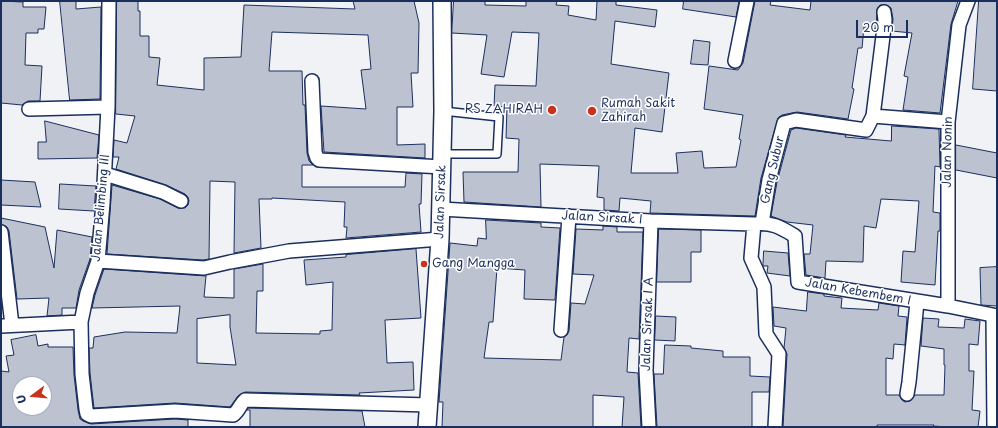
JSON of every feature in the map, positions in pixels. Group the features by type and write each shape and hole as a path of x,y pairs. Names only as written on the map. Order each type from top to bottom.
{"street":[{"name":"Jalan Belimbing III","path":"109,1 108,106 105,174 98,261 87,293 81,322 82,374 87,414 91,416 175,411 233,415 238,411 242,402 245,400 429,406"},
{"name":"Jalan Sirsak","path":"427,427 440,239 443,111 442,1"},
{"path":"735,61 746,1"},
{"name":"Jalan Nonin","path":"948,306 948,122 959,25 968,1"},
{"path":"884,12 885,20 873,116 948,122"},
{"path":"312,81 315,152 319,160 442,160"},
{"path":"29,109 108,106"},
{"name":"Gang Subur","path":"758,224 768,180 784,123 796,120 866,130 873,116"},
{"path":"105,174 162,192 180,201"},
{"name":"Jalan Sirsak I","path":"441,210 651,221 758,224"},
{"path":"561,330 569,216"},
{"name":"Jalan Sirsak I A","path":"649,427 646,370 651,221"},
{"path":"758,224 751,258 764,287 766,334 779,354 775,427"},
{"name":"Jalan Kebembem I","path":"758,224 779,226 795,236 798,282 948,306 995,316"},
{"path":"1,232 7,326 81,322"},
{"path":"98,261 204,268 289,251 440,239"},
{"path":"907,394 910,382 917,302"},
{"path":"994,427 995,316"}],"lane":[{"path":"442,160 497,154 499,117 450,113 443,111"}],"building":[{"path":"1,1 23,2 23,7 46,7 44,29 38,29 38,33 26,33 25,65 42,66 40,101 28,101 22,105 1,103"},
{"path":"60,1 76,1 76,9 101,7 100,99 70,100"},
{"path":"117,1 138,1 138,11 140,11 140,36 149,36 149,57 160,58 157,85 204,90 204,58 241,57 244,5 355,9 353,1 414,1 419,23 418,73 411,73 413,107 397,107 397,145 425,144 425,158 324,152 321,106 366,109 361,70 371,69 368,35 272,32 269,71 302,71 307,153 309,161 313,165 302,165 302,187 405,187 406,173 422,174 421,204 419,204 421,232 346,238 347,227 344,227 345,202 272,198 259,199 261,248 234,253 235,182 210,181 209,259 203,260 107,254 112,185 160,199 178,208 185,208 189,201 185,194 166,185 116,169 119,157 113,157 114,140 127,143 135,116 116,114"},
{"path":"454,1 485,1 485,5 526,6 526,1 557,1 556,5 569,6 568,15 596,20 597,1 616,1 616,5 657,10 655,27 615,21 611,64 669,73 662,132 635,128 631,173 678,173 676,153 702,151 704,168 736,167 741,140 739,139 743,115 704,109 709,66 738,70 743,63 755,1 771,1 770,5 810,10 811,1 958,1 951,24 940,113 903,110 908,77 904,76 912,33 892,31 893,19 891,8 887,5 880,5 877,9 876,29 864,27 862,48 858,48 852,88 854,89 848,119 797,112 782,115 778,118 761,178 754,216 650,213 651,201 620,198 619,211 604,210 604,198 597,197 599,166 540,164 541,207 464,202 463,172 518,172 519,139 506,138 507,107 494,106 495,85 536,86 539,33 512,32 504,77 481,74 487,35 452,33"},
{"path":"684,1 739,1 736,17 683,9"},
{"path":"979,1 997,1 997,91 973,89"},
{"path":"694,40 710,42 708,65 691,64"},
{"path":"45,121 99,135 97,158 38,159 38,142 46,142"},
{"path":"892,126 939,129 940,167 935,166 933,212 940,213 940,231 938,231 935,285 901,282 903,251 915,252 919,201 881,199 876,228 864,226 863,262 826,261 825,278 806,275 804,254 810,254 813,225 787,222 771,216 777,182 791,130 796,128 846,135 845,137 891,141"},
{"path":"956,145 997,153 997,178 956,170"},
{"path":"1,180 35,182 41,207 1,205"},
{"path":"60,184 96,186 94,211 59,209"},
{"path":"1,218 45,227 54,268 57,230 92,237 90,259 79,290 76,308 62,308 62,315 47,316 49,298 17,299 9,231 7,227 1,224"},
{"path":"486,220 541,223 541,227 560,228 555,300 524,299 525,270 497,268 493,322 489,322 484,358 561,360 564,337 569,331 571,303 585,304 594,275 573,274 576,229 603,230 603,226 617,227 617,232 643,232 639,339 629,338 627,372 638,373 641,427 622,427 624,397 593,395 593,427 442,427 443,402 439,402 450,243 477,246 478,238 486,239"},
{"path":"659,229 701,230 701,252 691,252 691,282 657,282"},
{"path":"416,249 421,318 385,320 387,363 413,362 414,390 359,393 360,395 245,392 238,396 230,407 175,403 94,408 89,348 93,348 94,337 125,332 177,333 180,306 92,308 104,269 206,276 204,297 234,298 234,269 263,264 263,291 257,291 256,333 320,334 320,331 332,330 333,282 306,285 304,260 346,257 346,255","holes":["230,315 230,327 236,365 197,363 197,319"]},
{"path":"764,251 788,253 790,276 767,273 768,266 763,266"},
{"path":"997,267 997,306 981,305 980,268"},
{"path":"808,292 842,298 841,308 878,310 879,303 899,306 898,316 907,317 905,345 894,344 893,359 886,358 886,395 899,395 905,402 910,401 915,395 944,395 944,349 921,346 923,318 939,319 938,327 964,328 965,319 980,321 978,345 969,344 969,371 974,371 972,410 980,411 978,427 877,425 877,427 783,427 787,354 784,348 786,328 774,326 773,307 806,311"},
{"path":"656,316 676,317 675,341 655,340"},
{"path":"36,335 38,346 48,344 48,347 73,347 74,375 78,410 80,419 83,421 91,424 175,419 188,420 188,427 1,427 1,371 9,372 6,356 14,355 11,340"},
{"path":"665,345 691,346 691,348 723,351 723,357 750,357 750,376 770,377 769,392 752,392 752,427 657,427 654,374 663,374"},
{"path":"248,408 362,411 365,427 250,427 250,410 247,410"}],"place":[{"name":"RS ZAHIRAH","path":"552,110"},
{"name":"Rumah Sakit Zahirah","path":"592,111"},
{"name":"Gang Mangga","path":"424,264"}]}
